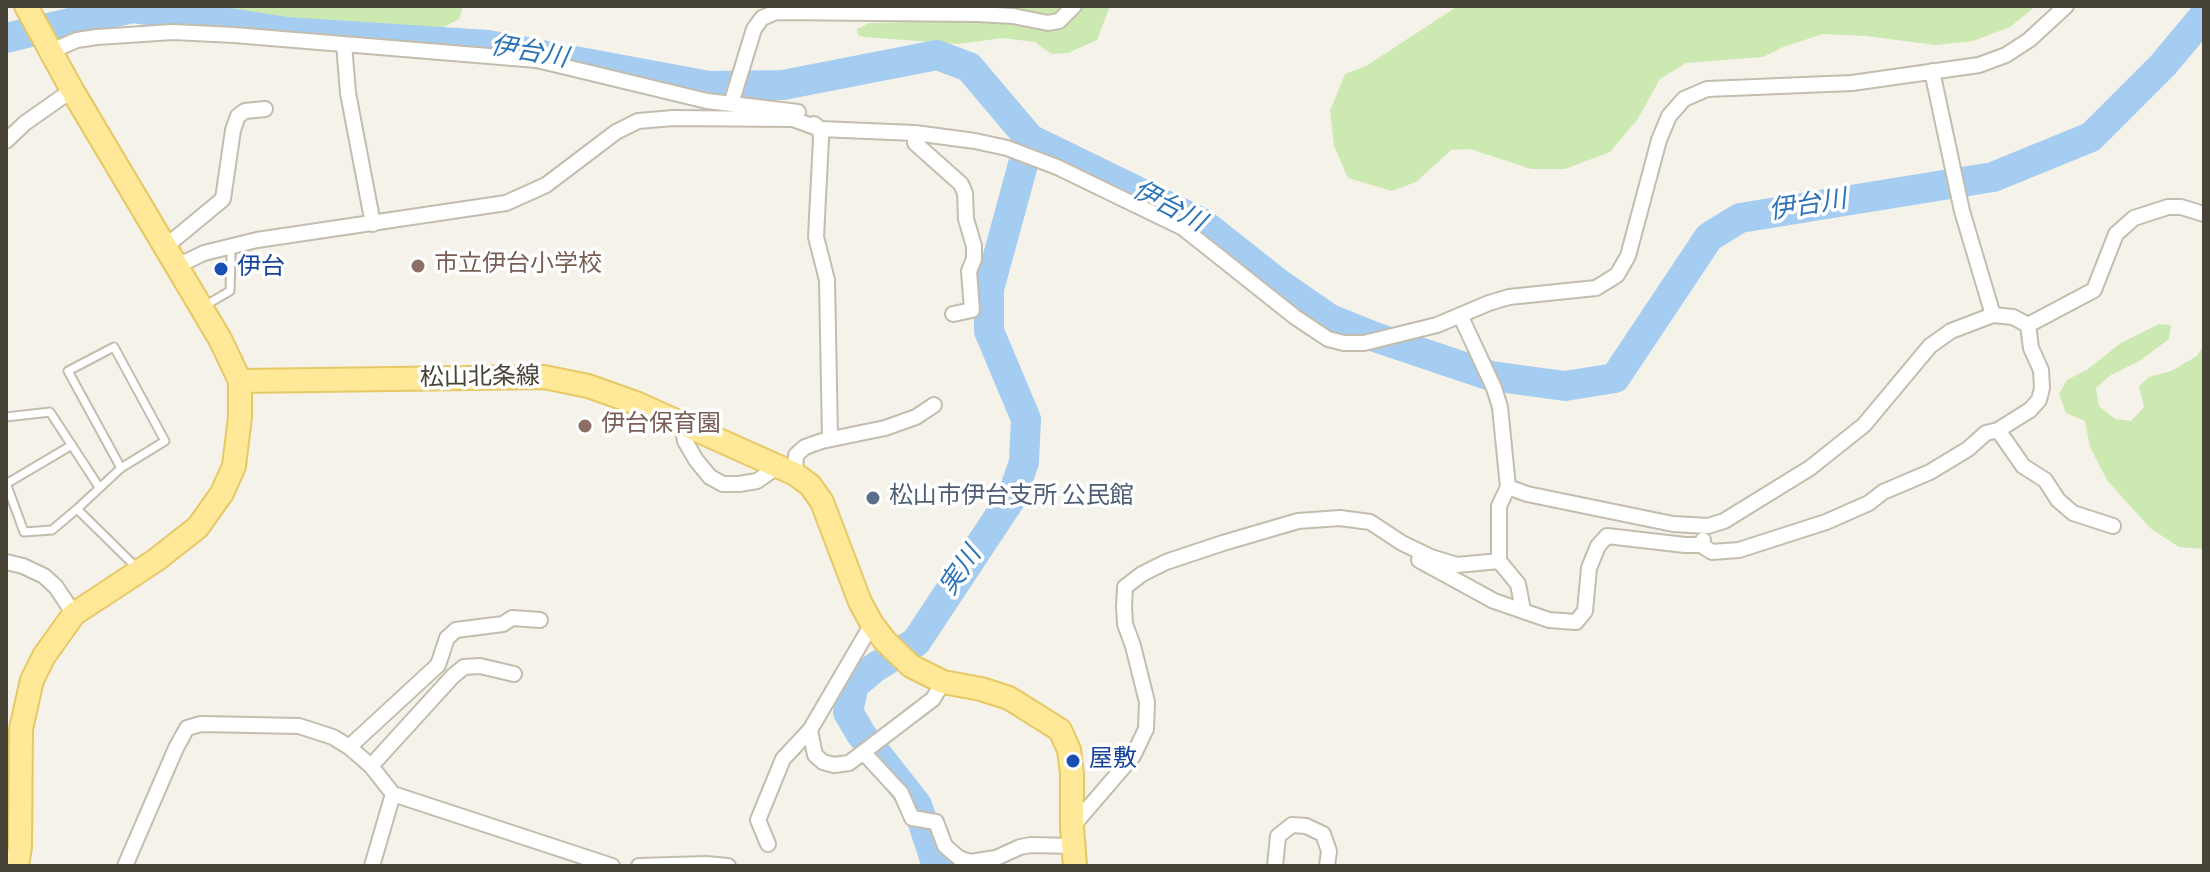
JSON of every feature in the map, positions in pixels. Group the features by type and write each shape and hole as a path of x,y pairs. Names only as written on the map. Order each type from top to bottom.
{"main road":[{"path":"17,866 20,847 21,729 32,680 44,656 74,614 198,527 222,493 234,466 238,444 240,381 202,307 72,90 26,6"},
{"name":"松山北条線","path":"240,381 544,377 588,386 636,403 786,470 810,485 822,502 860,602 872,624 911,666 943,682 1009,698 1060,730 1069,750 1072,774 1073,847"}],"street":[{"path":"732,98 754,29 762,18 776,12 977,14 1013,16 1048,23 1059,21 1074,6"},
{"path":"171,256 506,203 526,197 546,185 616,132 638,121 673,118 793,119 820,129 915,133 1007,148 1159,215 1203,241 1295,317 1328,339 1364,343 1407,334 1461,317 1509,297 1596,288 1617,275 1628,256 1659,140 1669,116 1684,99 1707,89 1852,83 1979,65 2006,55 2029,40 2066,6"},
{"path":"51,51 87,38 173,32 537,60 707,101 732,98 797,111 820,129"},
{"path":"344,44 348,93 373,224"},
{"path":"1932,71 1962,211 1993,315"},
{"path":"6,141 25,123 72,90"},
{"path":"171,256 223,199 233,130 238,116 245,111 265,109"},
{"path":"820,129 816,237 827,280 830,439"},
{"path":"915,133 915,143 961,184 965,193 966,219 974,246 974,259 969,271 972,310 953,314"},
{"path":"2028,325 2094,290 2116,234 2134,218 2168,207 2181,207 2204,214"},
{"path":"1508,487 1527,494 1673,524 1708,526 1724,521 1810,468 1864,425 1930,346 1951,331 1993,315 2013,317 2028,325"},
{"path":"1461,317 1500,407 1508,487 1499,506 1499,561 1518,584 1523,610"},
{"path":"1402,543 1410,555 1494,601 1549,620 1576,622 1585,611 1589,568 1598,546 1607,536 1701,545 1712,552 1739,550 1826,522 1869,503 1883,492 1930,472 1968,449 1986,433 1998,430 2030,410 2039,400 2042,388 2041,370 2031,348 2028,325"},
{"path":"682,425 685,441 696,460 710,477 723,484 757,481 786,470 805,447 885,428 916,417 934,405"},
{"path":"1998,430 2023,466 2045,480 2058,500 2073,513 2113,526"},
{"path":"870,749 901,793 912,818 936,822 945,846 959,858 970,862 996,858 1031,845 1073,847 1133,756 1146,729 1147,702 1125,624 1125,587 1166,562 1298,521 1340,518 1370,522 1402,543 1457,565 1499,561"},
{"path":"1701,545 1708,526"},
{"path":"6,562 44,576 56,587 74,614"},
{"path":"349,747 438,665 447,638 456,630 503,624 512,618 540,620"},
{"path":"768,844 758,820 783,759 810,730 872,624"},
{"path":"371,766 464,667 480,666 514,674"},
{"path":"810,730 815,755 823,762 834,765 849,763 933,699 943,682"},
{"path":"125,866 176,748 187,728 201,724 299,726 333,737 371,766 393,794 612,866"},
{"path":"372,866 393,794"},
{"path":"1275,866 1278,836 1292,825 1306,826 1323,834 1329,851 1327,866"},
{"path":"639,866 728,866"}],"lane":[{"path":"202,307 230,291 231,255 228,247"},
{"path":"72,445 6,483 24,532 52,530 121,468 165,441 114,347 68,371 121,468"},
{"path":"6,417 50,412 99,487"},
{"path":"77,509 140,570"}],"green space":[{"path":"209,6 463,6 459,19 436,31 287,18"},
{"path":"1006,6 1110,6 1097,40 1068,53 1051,54 1035,42 1003,38 958,44 858,35 857,29 869,23 1004,20 1008,10"},
{"path":"1458,6 2036,6 2010,27 1973,41 1935,45 1823,34 1763,57 1686,63 1660,79 1637,120 1610,152 1565,169 1531,169 1470,149 1451,150 1416,182 1392,191 1348,178 1334,146 1330,111 1345,74 1366,66"},
{"path":"2159,324 2171,325 2169,339 2141,360 2111,375 2096,388 2099,406 2115,419 2131,421 2144,407 2139,386 2149,377 2171,371 2197,356 2204,344 2204,549 2179,547 2150,528 2107,480 2090,447 2085,421 2066,413 2059,394 2067,380 2088,369 2121,343"}],"waterway":[{"name":"伊台川","path":"6,38 133,8 287,32 488,45 709,86 783,85 937,55 969,67 1030,139 1202,223 1330,319 1491,376 1565,386 1615,378 1709,237 1740,218 1993,177 2091,137 2163,65 2204,16"},
{"name":"実川","path":"937,866 917,805 861,734 848,712 854,685 874,668 916,642 1012,497 1024,462 1026,419 989,331 989,289 1030,139"}],"place":[{"name":"市立伊台小学校","path":"418,266"},
{"name":"伊台","path":"221,269"},
{"name":"伊台保育園","path":"585,426"},
{"name":"松山市伊台支所 公民館","path":"873,498"},
{"name":"屋敷","path":"1073,761"}]}
